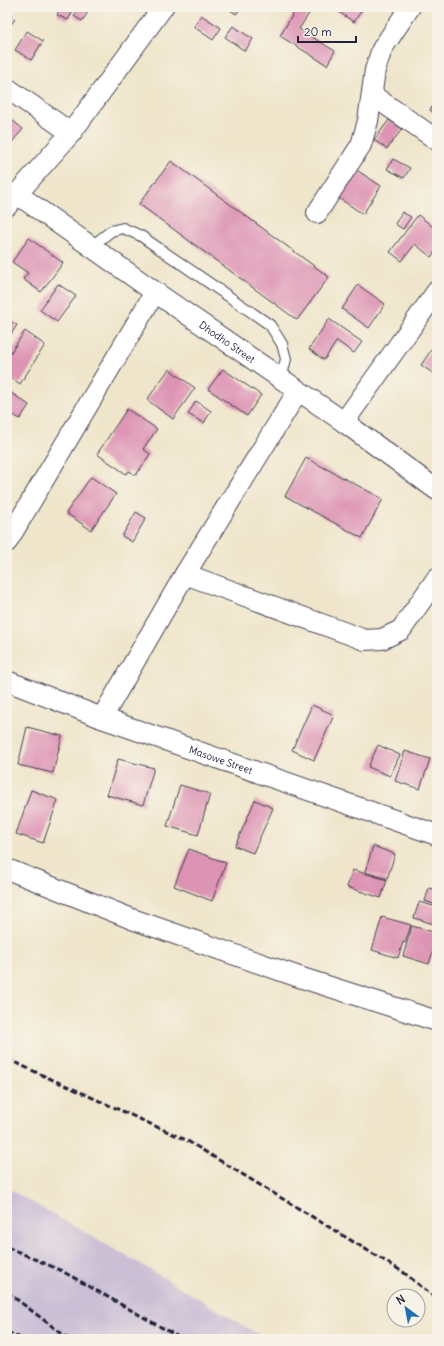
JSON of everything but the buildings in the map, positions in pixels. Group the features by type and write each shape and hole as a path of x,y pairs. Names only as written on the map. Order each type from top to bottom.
{"street":[{"path":"12,200 71,133 163,7"},
{"path":"317,213 361,145 368,121 376,70 382,49 410,7"},
{"path":"7,88 71,133"},
{"path":"372,95 437,140"},
{"name":"Dhodho Street","path":"12,200 91,247 344,422 437,490"},
{"path":"344,422 437,291"},
{"path":"7,542 154,292"},
{"path":"102,718 185,574 298,391"},
{"path":"185,574 365,640 382,639 401,630 437,578"},
{"name":"Masowe Street","path":"7,681 102,718 437,834"},
{"path":"7,869 140,922 299,977 437,1021"}],"lane":[{"path":"91,247 111,231 123,228 141,236 270,325 282,344 286,359 282,380"}],"shaded area":[{"path":"7,1188 144,1266 266,1339 7,1339"}],"railway":[{"path":"7,1059 186,1140 403,1272 437,1299"},
{"path":"7,1247 62,1271 182,1339"},
{"path":"7,1292 69,1339"},
{"path":"7,1332 23,1339"}]}
